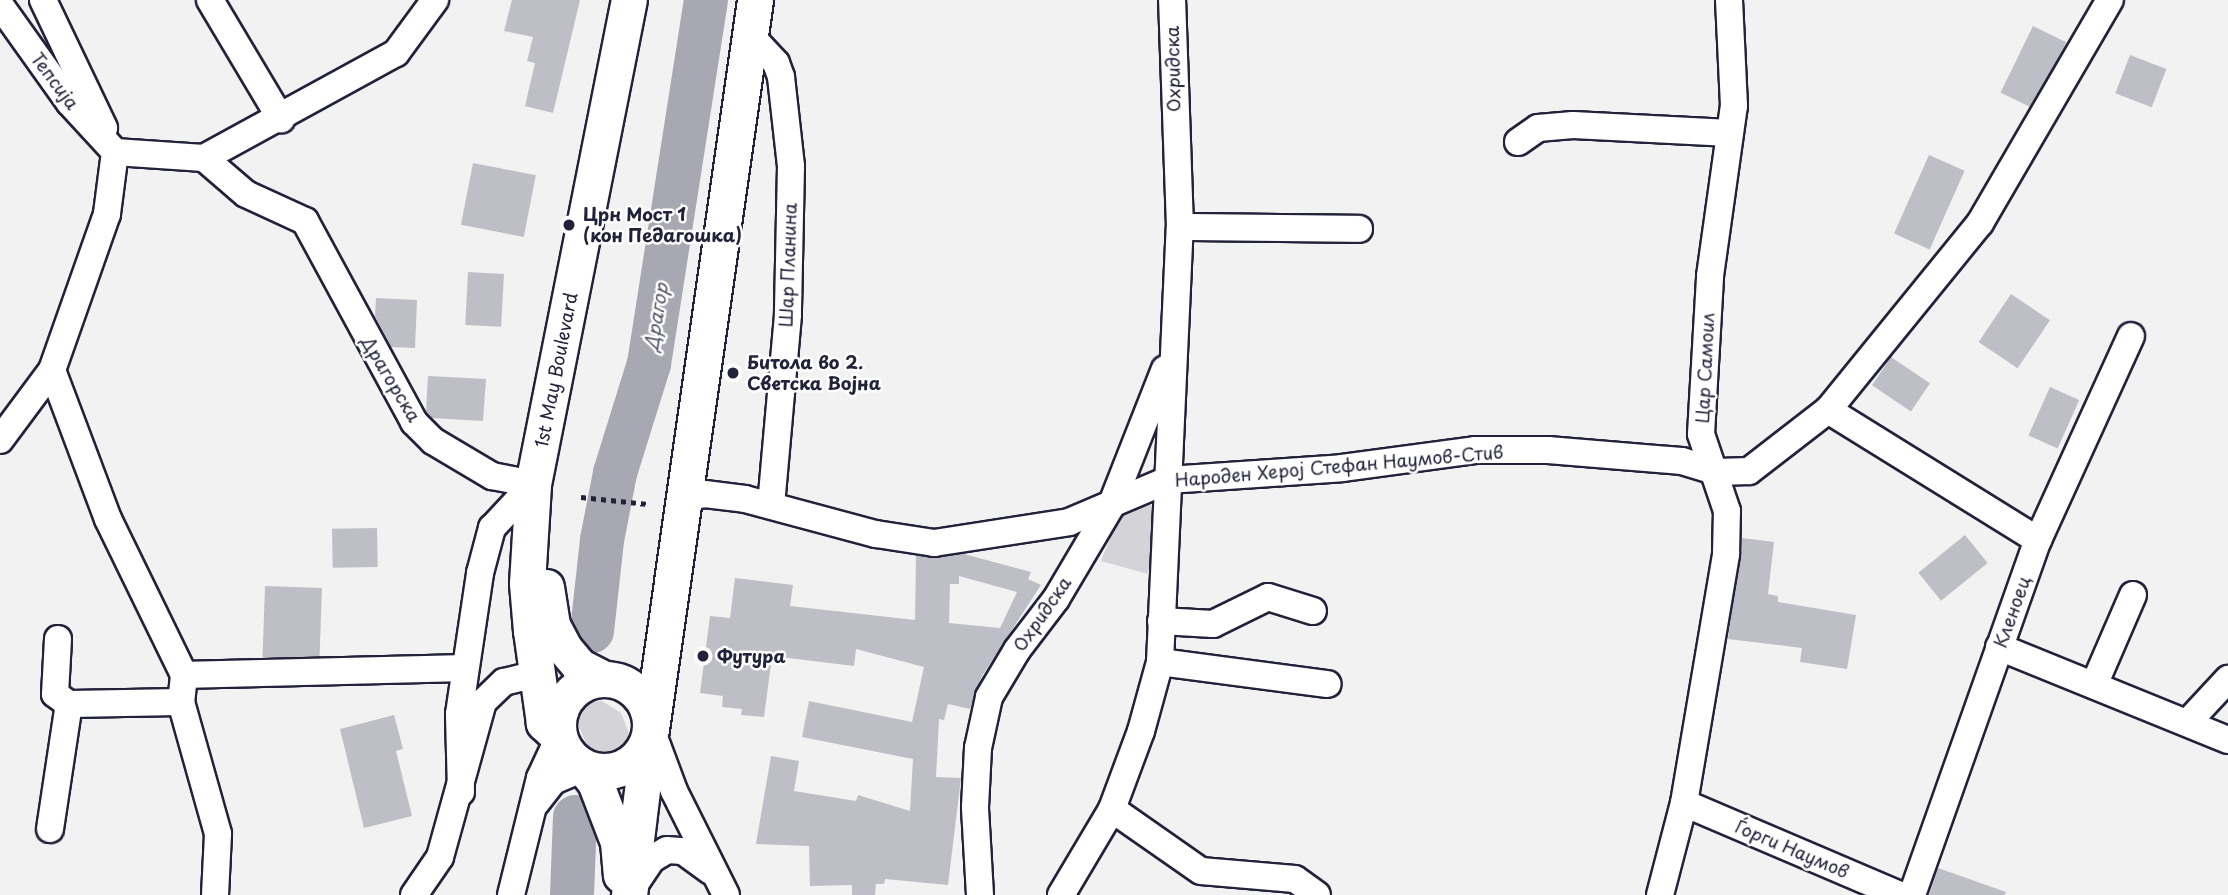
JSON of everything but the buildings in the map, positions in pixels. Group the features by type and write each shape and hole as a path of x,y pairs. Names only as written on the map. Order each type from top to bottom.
{"main road":[{"name":"1st May Boulevard","path":"552,730 539,673 527,583 533,484 629,0"},
{"path":"627,894 649,735 664,501 755,0"},
{"path":"533,484 544,525 552,625 579,666 632,688 643,699 649,735 628,766 614,771 584,768"},
{"path":"603,678 589,681 567,697 552,730 573,760 584,768 595,782 618,842 627,894"}],"street":[{"path":"0,440 52,370 107,214 116,152 43,0"},
{"path":"211,0 281,119"},
{"path":"116,152 204,158 281,119 396,53 435,0"},
{"name":"Охридска","path":"1061,895 1112,809 1141,731 1160,662 1180,228 1172,0"},
{"name":"Цар Самоил","path":"1660,895 1684,803 1726,554 1727,511 1717,472 1701,434 1710,276 1734,106 1729,0"},
{"name":"Народен Херој Стефан Наумов-Стив","path":"664,501 705,494 771,505 876,534 934,543 1069,522 1168,480 1342,468 1475,450 1548,450 1682,461 1717,472 1749,471 1828,411 1980,223 2110,0"},
{"name":"Тепсија","path":"0,5 70,103 116,152"},
{"name":"Шар Планина","path":"750,35 776,63 781,77 790,166 788,314 771,505"},
{"path":"1518,142 1538,128 1573,125 1730,133"},
{"name":"Драгорска","path":"204,158 246,194 305,221 414,422 433,441 492,476 533,484"},
{"path":"1180,228 1359,229"},
{"name":"Кленоец","path":"1912,895 2038,540 2131,336"},
{"name":"Охридска","path":"980,895 975,807 978,748 989,697 1017,650 1056,599 1111,506 1173,348"},
{"path":"52,370 108,519 184,675 181,702 218,834 215,895"},
{"path":"1828,411 2038,540"},
{"path":"461,792 463,668 492,528 533,484"},
{"path":"2094,684 2133,595"},
{"path":"1161,621 1213,624 1268,597 1313,611"},
{"path":"58,639 55,694 69,704 181,702"},
{"path":"1999,647 2228,740"},
{"path":"1160,662 1328,684"},
{"path":"184,675 463,668"},
{"path":"414,895 440,857 461,792 483,702 504,682 539,673"},
{"path":"2188,722 2228,679"},
{"path":"50,829 69,704"},
{"path":"511,895 552,730"},
{"path":"649,735 719,884"},
{"path":"531,810 553,781 584,768"},
{"name":"Ѓорги Наумов","path":"1684,803 1900,895"},
{"path":"1112,809 1201,872 1295,879 1317,895"},
{"path":"627,894 652,859 667,850 682,851 719,884"}],"path":[{"path":"581,497 632,502 664,501"}],"shaded area":[{"path":"1156,505 1148,574 1101,561 1123,506"},
{"path":"602,701 621,713 629,733 623,754 606,761 589,751 574,714 583,702"}],"waterway":[{"name":"Драгор","path":"592,631 602,540 615,473 649,364 706,0"},
{"name":"Драгор","path":"572,895 575,817"}],"place":[{"name":"Црн Мост 1 (кон Педагошка)","path":"569,225"},
{"name":"Битола во 2. Светска Војна","path":"733,373"},
{"name":"Футура","path":"703,656"}]}
